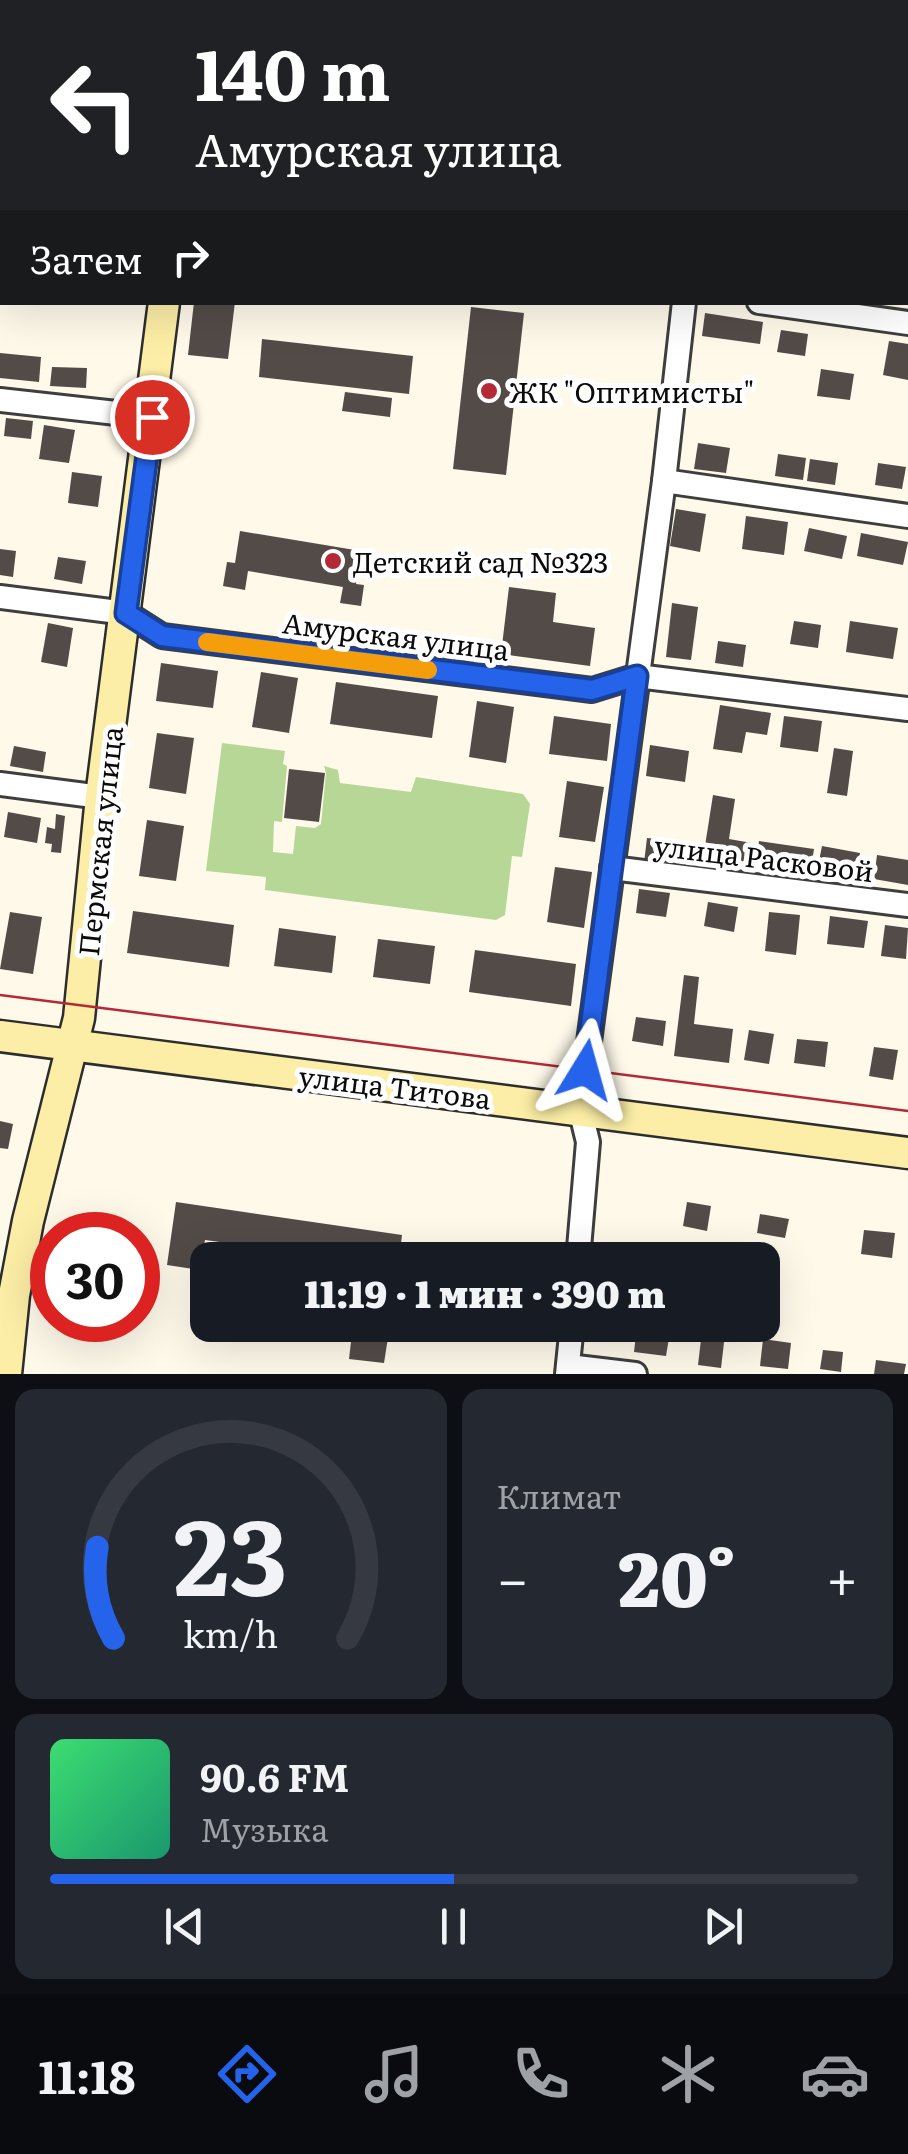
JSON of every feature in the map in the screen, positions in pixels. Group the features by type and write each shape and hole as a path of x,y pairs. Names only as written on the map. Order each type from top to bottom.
{"street":[{"name":"Пермская улица","path":"6,1374 7,1294 79,1018 102,797 164,305"},
{"path":"580,1242 588,1142 580,1109 664,481 684,305"},
{"path":"781,305 908,323"},
{"path":"0,400 152,417"},
{"path":"664,481 908,516"},
{"name":"Амурская улица","path":"0,597 126,613 162,636 592,690 637,676 908,708"},
{"path":"0,784 102,797"},
{"name":"улица Расковой","path":"612,868 908,905"},
{"name":"улица Титова","path":"0,1036 908,1153"},
{"path":"570,1342 567,1370 635,1374"}],"green space":[{"path":"222,743 285,751 282,822 274,821 273,852 293,854 296,826 315,828 321,824 324,766 338,770 340,783 411,792 416,777 523,794 530,804 522,857 512,856 505,915 496,920 265,890 266,877 206,871"}],"building":[{"path":"194,305 235,305 228,359 188,355"},
{"name":"ЖК \"Оптимисты\"","path":"471,307 524,313 506,475 453,469"},
{"path":"705,313 763,322 760,344 702,336"},
{"path":"781,330 808,334 805,356 777,352"},
{"path":"262,339 413,356 409,394 259,377"},
{"path":"889,341 908,344 908,380 883,375"},
{"path":"0,353 41,357 39,382 0,378"},
{"path":"52,367 87,368 86,388 50,386"},
{"path":"821,369 854,374 850,400 817,396"},
{"path":"345,392 392,398 390,417 342,411"},
{"path":"6,418 33,421 31,439 4,436"},
{"path":"44,425 75,430 69,463 39,459"},
{"path":"698,443 730,448 726,473 694,469"},
{"path":"778,454 806,458 803,480 775,476"},
{"path":"810,459 838,463 835,485 807,481"},
{"path":"878,463 906,467 902,489 875,485"},
{"path":"72,472 102,476 98,507 68,503"},
{"path":"676,509 706,514 700,552 670,546"},
{"path":"746,516 788,522 784,555 742,549"},
{"path":"809,528 847,536 842,559 804,551"},
{"path":"240,531 361,551 356,584 364,585 361,606 340,603 343,587 248,571 245,590 223,586 227,562 235,563"},
{"path":"861,533 908,542 903,565 857,556"},
{"path":"0,549 16,551 13,577 0,575"},
{"path":"58,557 86,561 82,584 54,579"},
{"path":"509,587 556,593 553,622 595,628 590,666 501,654"},
{"path":"672,603 698,607 691,660 666,657"},
{"path":"794,621 821,625 818,648 790,644"},
{"path":"850,621 898,628 893,659 846,652"},
{"path":"48,623 73,628 67,667 41,662"},
{"path":"718,641 746,645 743,667 715,663"},
{"path":"161,663 218,671 213,708 156,701"},
{"path":"261,672 298,678 289,733 252,727"},
{"path":"336,682 438,696 432,738 330,724"},
{"path":"477,701 514,707 506,763 469,757"},
{"path":"720,705 771,713 767,735 746,732 742,753 713,749"},
{"path":"554,716 611,724 607,761 549,754"},
{"path":"784,716 822,721 818,752 780,747"},
{"path":"157,733 194,738 186,794 149,788"},
{"path":"650,745 689,751 685,782 646,776"},
{"path":"14,746 46,752 43,772 10,766"},
{"path":"834,748 853,751 847,796 827,793"},
{"path":"289,769 325,773 319,822 284,818"},
{"path":"567,781 604,787 595,842 559,837"},
{"path":"713,795 735,799 729,839 752,843 747,873 702,865"},
{"path":"8,812 41,818 37,843 4,837"},
{"path":"56,814 65,816 61,853 51,852 52,844 45,843 47,827 55,829"},
{"path":"147,820 184,826 176,881 139,876"},
{"path":"647,838 678,841 675,866 644,863"},
{"path":"759,841 814,849 810,875 755,868"},
{"path":"822,846 860,853 854,883 816,876"},
{"path":"877,855 908,860 908,885 874,879"},
{"path":"555,867 592,872 584,928 547,922"},
{"path":"639,889 670,893 666,917 636,913"},
{"path":"708,902 738,907 734,932 704,926"},
{"path":"133,911 234,925 229,967 127,953"},
{"path":"10,912 42,917 33,974 0,969"},
{"path":"769,912 800,915 796,955 765,951"},
{"path":"830,916 868,921 864,948 827,944"},
{"path":"885,925 908,928 906,959 881,956"},
{"path":"279,928 336,936 332,973 274,966"},
{"path":"378,939 435,946 430,984 373,977"},
{"path":"475,950 576,964 571,1006 469,992"},
{"path":"684,975 699,977 694,1024 733,1029 729,1063 674,1056"},
{"path":"636,1017 666,1021 663,1046 632,1041"},
{"path":"749,1030 774,1034 769,1064 744,1060"},
{"path":"797,1039 828,1042 825,1067 794,1063"},
{"path":"874,1047 898,1050 893,1080 869,1076"},
{"path":"0,1121 13,1124 8,1149 0,1148"},
{"path":"176,1202 402,1235 401,1242 205,1240 190,1242 190,1268 167,1265"},
{"path":"687,1202 711,1206 707,1231 683,1226"},
{"path":"760,1214 789,1219 785,1238 757,1233"},
{"path":"864,1230 895,1233 892,1258 861,1254"},
{"path":"351,1342 387,1342 384,1363 349,1359"},
{"path":"635,1342 668,1342 666,1356 634,1352"},
{"path":"701,1342 724,1342 721,1368 698,1365"},
{"path":"763,1342 791,1343 788,1369 760,1366"},
{"path":"823,1350 843,1352 841,1372 820,1369"},
{"path":"876,1360 906,1364 904,1374 874,1374"}],"tram line":[{"path":"0,995 908,1111"}],"slow traffic":[{"path":"207,642 428,670"}],"place":[{"name":"ЖК \"Оптимисты\"","path":"489,391"},
{"name":"Детский сад №323","path":"333,561"}],"route":[{"path":"152,417 126,613 162,636 592,690 637,676 585,1070"}]}
